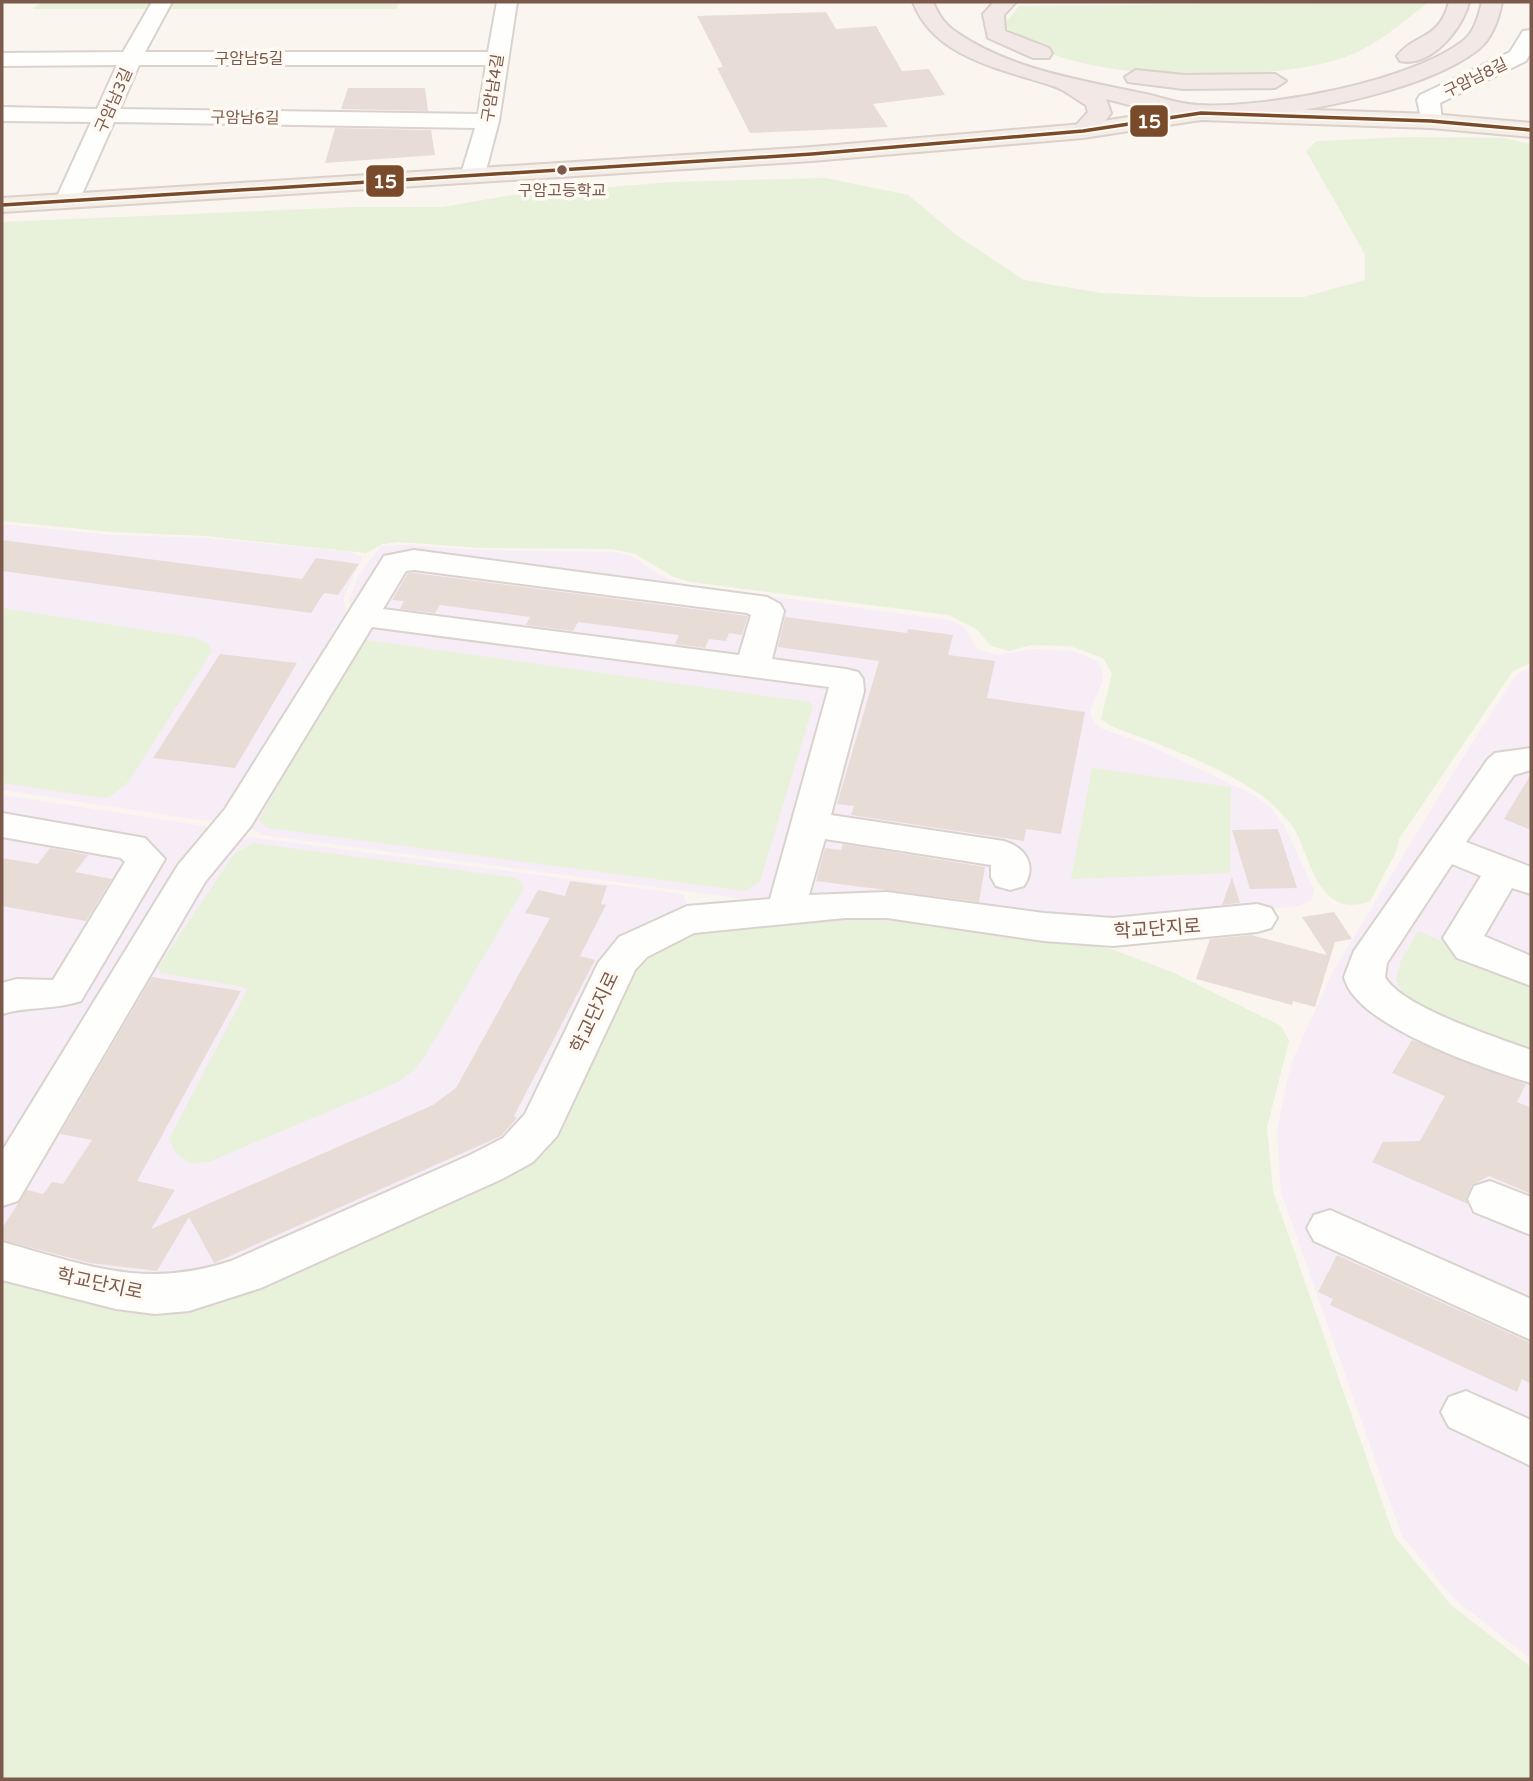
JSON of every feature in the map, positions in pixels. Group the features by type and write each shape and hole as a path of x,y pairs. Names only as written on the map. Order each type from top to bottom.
{"highway":[{"path":"923,2 930,22 946,36 1002,63 1065,84 1201,113 1270,105 1354,90 1440,65 1474,43 1491,7"},
{"path":"1006,2 993,14 995,34 1059,60"},
{"path":"1201,113 1226,102 1368,73 1401,60 1446,32 1458,7"},
{"path":"974,27 1010,47 1128,76 1228,83 1299,77"},
{"path":"1363,66 1401,60"},
{"path":"1065,84 1096,101 1100,113 1083,131"}],"main road":[{"path":"2,205 812,154 1083,131 1201,113 1431,121 1531,130"}],"street":[{"name":"구암남3길","path":"66,201 108,115 131,58 162,2"},
{"name":"구암남4길","path":"474,174 488,121 507,2"},
{"name":"구암남8길","path":"1431,121 1428,100 1518,56 1531,36"},
{"name":"구암남5길","path":"2,59 497,58"},
{"name":"구암남6길","path":"2,114 488,121"},
{"path":"2,1189 191,874 238,817 390,567 402,560 703,595 755,604 768,611 753,665"},
{"path":"360,617 837,676 848,684 786,910"},
{"path":"1531,759 1508,761 1501,767 1368,961 1364,973 1366,984 1387,1006 1531,1067"},
{"path":"810,824 1004,854 1010,859 1010,877"},
{"path":"2,825 132,846 146,859 67,991 52,996 18,993 2,999"},
{"path":"1444,847 1517,875 1463,938 1471,948 1531,972"},
{"name":"학교단지로","path":"2,1261 110,1289 157,1295 203,1289 245,1275 474,1173 518,1150 542,1124 618,963 634,947 687,920 786,910 887,905 1044,927 1113,932 1257,918"},
{"path":"1490,1199 1531,1217"},
{"path":"1330,1228 1531,1320"},
{"path":"1466,1412 1531,1444"}],"shaded area":[{"path":"2,524 112,535 208,538 351,552 362,557 344,597 347,623 220,820 207,821 2,790"},
{"path":"408,545 479,550 616,552 632,556 661,576 684,585 949,620 964,627 977,649 997,655 1033,649 1073,651 1097,661 1102,670 1103,680 1090,711 1093,721 1102,729 1146,744 1252,794 1268,805 1284,825 1314,890 1311,900 1299,906 1133,922 1019,916 862,892 810,900 760,901 262,835 253,829 252,820 354,635 349,599 358,576 381,546"},
{"path":"1531,667 1531,1659 1454,1599 1402,1536 1281,1192 1277,1130 1291,1064 1332,973 1463,757 1517,674"},
{"path":"2,795 205,826 211,831 177,880 2,1174"},
{"path":"251,837 683,894 687,904 646,925 618,951 527,1131 235,1267 133,1281 2,1247 2,1212 155,950 234,842"}],"green space":[{"path":"40,2 398,2 397,9 33,9"},
{"path":"1429,2 1386,35 1351,55 1306,67 1215,75 1115,69 1069,59 1031,45 1004,25 1019,6"},
{"path":"1409,137 1504,138 1531,144 1531,663 1513,671 1399,839 1396,852 1370,901 1353,905 1340,903 1329,896 1314,873 1292,826 1265,798 1246,785 1201,762 1113,727 1101,719 1112,674 1103,658 1070,646 1031,645 1010,651 991,646 976,629 949,615 690,582 672,576 635,554 612,549 482,548 398,542 383,544 366,553 205,536 112,532 2,521 2,222 355,207 443,207 512,195 672,182 826,178 908,195 959,237 1024,280 1101,293 1304,297 1365,280 1365,254 1306,151 1317,141"},
{"path":"2,608 197,638 208,644 212,651 129,781 111,796 103,798 2,783"},
{"path":"367,640 809,702 813,706 760,881 745,891 267,828 259,820 357,641"},
{"path":"1092,768 1231,787 1230,873 1071,879"},
{"path":"253,843 517,878 524,888 425,1056 413,1071 396,1083 211,1161 192,1164 176,1153 169,1139 248,988 161,973 158,967 234,854"},
{"path":"844,916 880,917 1080,941 1114,950 1174,973 1281,1026 1289,1041 1267,1127 1273,1191 1394,1536 1451,1605 1531,1667 1531,1779 2,1779 2,1275 160,1310 514,1167 640,958 688,930"},
{"path":"1418,931 1531,980 1531,1053 1416,1004 1403,993 1396,980 1401,960"}],"building":[{"path":"826,12 836,29 876,26 902,71 929,69 945,95 873,104 888,127 750,133 717,68 723,67 697,16"},
{"path":"348,88 425,88 428,111 341,109"},
{"path":"335,128 431,130 435,155 325,163"},
{"path":"2,540 302,579 316,558 359,564 338,595 324,593 311,613 2,571"},
{"path":"408,573 748,616 742,635 729,633 726,641 709,639 705,648 675,644 679,635 578,622 573,631 526,625 530,617 440,605 435,613 400,609 404,601 392,600"},
{"path":"785,617 907,633 908,629 953,635 948,655 995,661 987,698 1085,712 1061,834 1026,829 1024,841 851,815 854,806 837,804 879,661 778,647"},
{"path":"220,654 297,663 235,768 153,758"},
{"path":"1531,774 1531,830 1504,819"},
{"path":"1278,829 1297,888 1250,889 1232,830"},
{"path":"843,844 985,867 979,902 816,881 825,848 841,850"},
{"path":"50,848 88,855 75,872 112,879 86,921 2,906 2,858 38,864"},
{"path":"1232,877 1240,903 1222,905"},
{"path":"570,881 607,886 601,904 606,905 580,956 595,960 514,1116 517,1118 501,1136 214,1263 189,1217 157,1271 90,1263 2,1240 2,1228 27,1190 43,1194 52,1182 63,1184 92,1140 60,1134 152,977 241,991 137,1181 175,1190 151,1229 433,1105 456,1088 550,918 525,913 538,890 565,896"},
{"path":"1334,912 1352,939 1335,942 1315,1007 1293,1001 1292,1005 1196,979 1210,939 1251,935 1327,955 1302,917"},
{"path":"1412,1040 1526,1084 1517,1102 1531,1108 1531,1194 1489,1176 1472,1185 1466,1198 1468,1204 1372,1162 1383,1142 1420,1141 1445,1096 1392,1073"},
{"path":"1337,1255 1531,1343 1531,1384 1522,1379 1517,1392 1330,1305 1333,1299 1318,1292"}],"transit line":[{"name":"15","path":"2,205 812,154 1083,131 1201,113 1431,121 1531,130"}],"place":[{"name":"구암고등학교","path":"562,170"}]}
